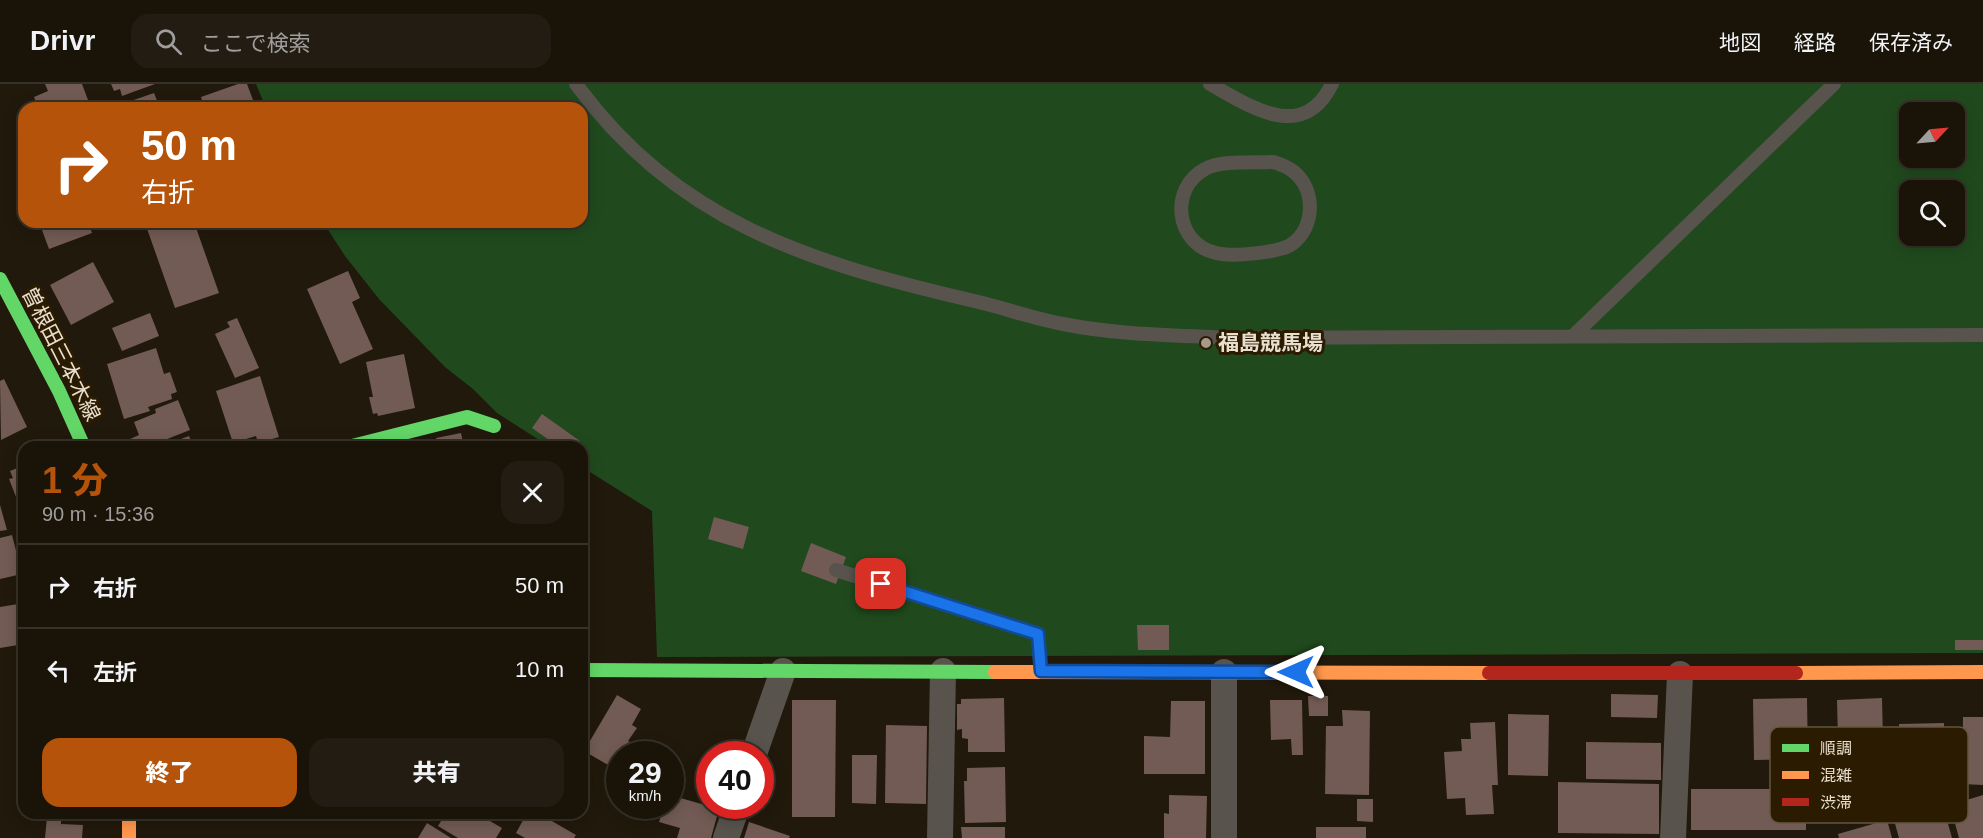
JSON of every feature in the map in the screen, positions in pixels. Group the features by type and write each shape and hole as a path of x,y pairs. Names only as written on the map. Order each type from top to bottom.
{"street":[{"name":"曽根田三本木線","path":"0,279 81,441"},
{"path":"372,441 467,417 494,426"},
{"path":"588,670 1680,674 1983,672"},
{"path":"759,741 783,671"},
{"path":"940,838 943,671"},
{"path":"1224,672 1224,838"},
{"path":"1673,838 1680,674"},
{"path":"129,819 129,838"},
{"path":"726,838 733,819"}],"lane":[{"path":"576,84 590,104 619,136 650,165 684,192 758,235 887,281 1062,324 1126,334 1230,338 1983,335"},
{"path":"1210,84 1254,109 1279,117 1296,116 1310,110 1326,96 1332,84"},
{"path":"1573,336 1834,84"},
{"path":"1273,162 1294,172 1308,190 1310,201 1307,224 1301,235 1281,250 1228,254 1215,253 1202,248 1188,233 1180,214 1186,186 1206,168 1219,164 1273,162"},
{"path":"836,570 1038,634 1041,671"}],"green space":[{"name":"福島競馬場","path":"256,84 1983,84 1983,653 657,657 652,511 588,471 588,441 541,441 497,413 473,389 445,367 379,299 345,256 327,228 588,228 588,102 264,102"}],"building":[{"path":"45,84 82,84 89,102 36,102 34,97 48,91"},
{"path":"111,84 155,84 122,96 120,89 114,91"},
{"path":"238,84 247,84 254,102 202,102 201,97"},
{"path":"154,93 158,102 128,102"},
{"path":"41,228 90,228 92,233 49,249"},
{"path":"147,228 196,228 219,293 175,308"},
{"path":"93,262 114,302 71,325 50,285"},
{"path":"348,271 360,298 352,302 373,349 340,364 307,289"},
{"path":"150,313 159,336 122,351 112,328"},
{"path":"237,318 259,368 235,378 215,334 230,327 227,322"},
{"path":"156,348 164,374 170,372 177,392 171,394 172,399 148,407 150,411 124,419 107,364"},
{"path":"404,354 415,408 378,416 377,413 373,414 369,397 373,397 366,362"},
{"path":"260,376 279,437 257,441 256,436 232,441 216,391"},
{"path":"4,379 27,427 1,440 0,381"},
{"path":"178,400 190,430 162,441 129,441 139,435 134,422 156,413 155,409"},
{"path":"542,414 580,441 550,441 532,428"},
{"path":"461,433 463,441 436,441 436,438"},
{"path":"189,436 191,441 175,441"},
{"path":"18,468 18,502 9,479 13,478 10,471"},
{"path":"0,505 7,530 0,531"},
{"path":"714,517 749,527 743,549 708,539"},
{"path":"12,535 18,558 18,575 0,579 0,538"},
{"path":"811,543 846,557 836,584 801,571"},
{"path":"18,604 18,645 0,648 0,607"},
{"path":"1137,625 1169,625 1169,650 1138,650"},
{"path":"1955,640 1983,640 1983,650 1955,650"},
{"path":"1611,694 1658,695 1657,718 1611,717"},
{"path":"617,695 641,709 632,725 637,728 628,741 606,741 606,764 588,753 588,744"},
{"path":"1308,696 1328,696 1328,716 1309,716"},
{"path":"1004,698 1005,752 968,752 968,739 962,738 962,729 957,730 957,704 961,704 961,699"},
{"path":"1807,698 1807,727 1770,727 1770,760 1754,760 1753,699"},
{"path":"1882,698 1883,727 1838,727 1837,700"},
{"path":"792,700 836,700 835,817 792,817"},
{"path":"1270,700 1302,700 1303,755 1292,755 1291,739 1271,740"},
{"path":"1171,701 1205,701 1205,774 1144,774 1144,736 1170,737"},
{"path":"1342,710 1370,711 1369,795 1325,794 1326,726 1343,726"},
{"path":"1508,714 1549,715 1548,776 1508,775"},
{"path":"1963,717 1983,717 1983,785 1968,784 1968,727 1963,727"},
{"path":"1495,722 1498,785 1492,785 1494,814 1466,815 1465,798 1447,799 1444,752 1462,751 1461,739 1471,739 1470,723"},
{"path":"1944,723 1944,727 1899,727 1899,724"},
{"path":"886,725 927,726 926,804 885,803"},
{"path":"1586,742 1661,743 1661,780 1586,779"},
{"path":"852,755 877,755 876,804 852,803"},
{"path":"1005,767 1006,822 965,823 964,781 967,781 967,768"},
{"path":"1558,782 1659,784 1659,834 1558,833"},
{"path":"1691,789 1770,789 1770,823 1806,823 1806,830 1691,830"},
{"path":"1169,795 1207,796 1206,838 1164,838 1164,813 1169,814"},
{"path":"1983,795 1983,838 1959,838 1955,823 1968,823 1968,800"},
{"path":"684,799 696,802 696,819 716,819 711,838 677,838 680,828 659,822 660,819 684,819"},
{"path":"1357,799 1373,799 1373,822 1357,821"},
{"path":"47,819 61,819 61,824 83,825 82,838 45,838"},
{"path":"442,819 486,819 502,828 496,838 458,838 438,826"},
{"path":"524,819 548,819 576,835 574,838 525,838 516,833"},
{"path":"749,822 790,836 789,838 744,838"},
{"path":"427,823 451,838 418,838"},
{"path":"1876,823 1888,823 1892,838 1839,838 1838,834"},
{"path":"1895,823 1948,823 1952,838 1899,838"},
{"path":"961,827 1005,827 1005,838 962,838"},
{"path":"1316,827 1366,827 1366,838 1316,838"}],"traffic: fast":[{"path":"0,279 59,391 81,441"},
{"path":"372,441 467,417 494,426"},
{"path":"588,670 995,672"}],"traffic: slow":[{"path":"995,672 1489,673"},
{"path":"1796,673 1983,672"},
{"path":"129,819 129,838"}],"traffic: jam":[{"path":"1489,673 1796,673"}],"place":[{"name":"福島競馬場","path":"1206,343"}],"route":[{"path":"881,584 1038,634 1041,671 1296,672"}]}
